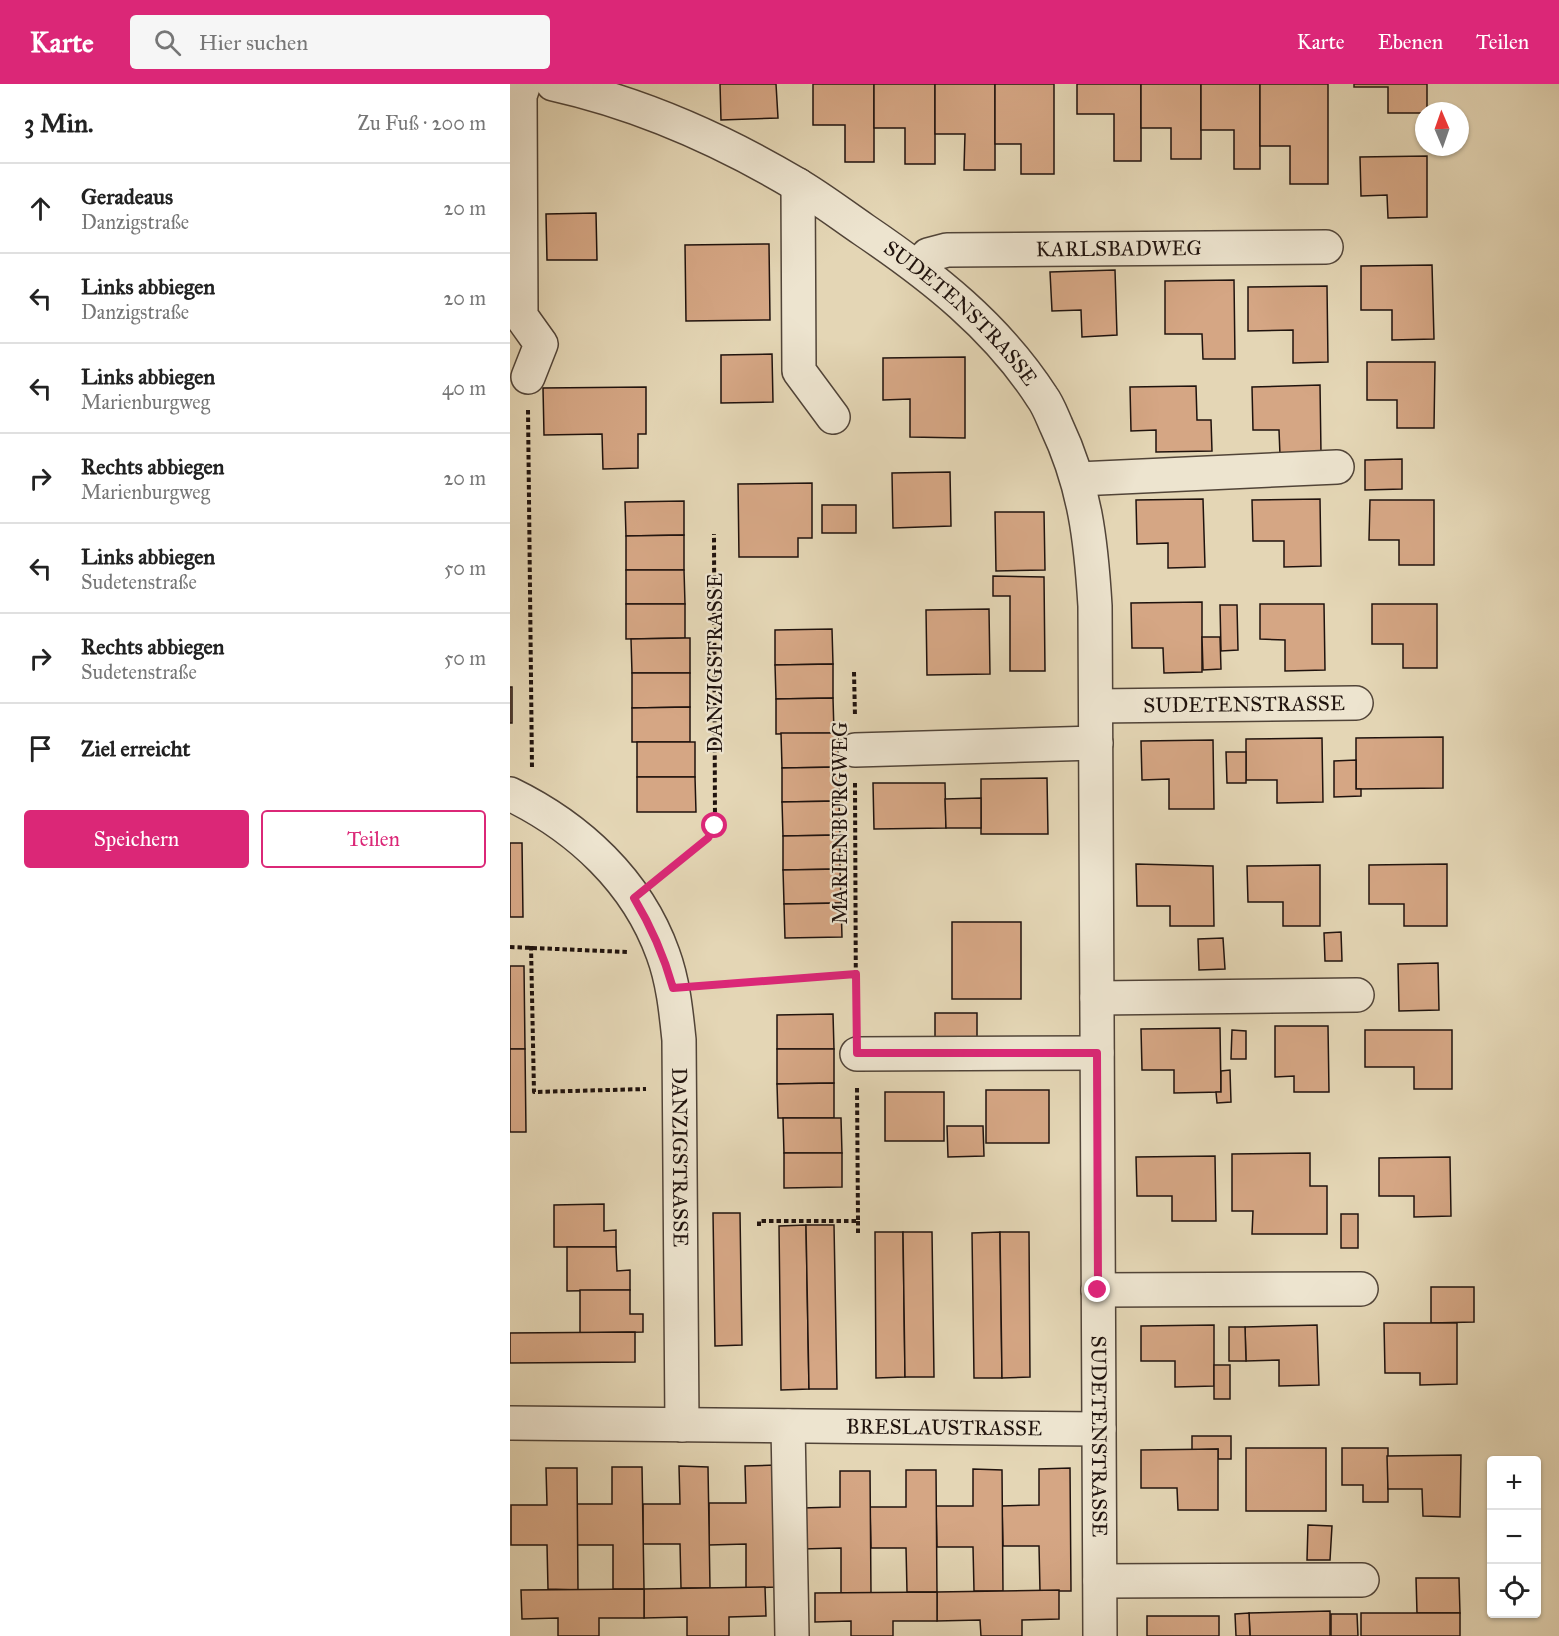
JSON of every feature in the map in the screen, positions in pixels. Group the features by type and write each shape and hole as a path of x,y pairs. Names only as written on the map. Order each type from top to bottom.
{"street":[{"path":"524,84 520,96 521,316 541,344 528,376"},
{"name":"SUDETENSTRASSE","path":"553,84 577,89 656,116 744,155 798,185 918,267 971,311 1016,360 1043,398 1078,478 1088,524 1095,606 1100,1636"},
{"path":"798,185 799,371 832,417"},
{"name":"KARLSBADWEG","path":"918,267 928,255 947,250 1326,247"},
{"path":"1078,478 1337,467"},
{"name":"SUDETENSTRASSE","path":"1095,706 1356,703"},
{"path":"855,750 1096,743"},
{"name":"DANZIGSTRASSE","path":"518,798 590,845 615,872 651,926 663,954 673,988 679,1040 680,1088 682,1425"},
{"path":"1097,998 1357,994"},
{"path":"857,1053 1097,1053"},
{"path":"1098,1290 1361,1289"},
{"name":"BRESLAUSTRASSE","path":"510,1423 1099,1429"},
{"path":"788,1426 792,1636"},
{"path":"1100,1581 1362,1580"}],"path":[{"path":"518,798 532,774 528,376"},
{"name":"DANZIGSTRASSE","path":"634,898 708,838 715,826 714,534"},
{"name":"MARIENBURGWEG","path":"854,672 858,1233"},
{"path":"510,947 531,946 663,954"},
{"path":"531,946 534,1092 680,1088"},
{"path":"673,988 856,974"},
{"path":"759,1226 759,1221 858,1221"}],"building":[{"path":"720,84 776,84 778,118 721,120"},
{"path":"813,84 874,84 874,162 845,162 845,125 813,125"},
{"path":"874,84 935,84 935,164 905,164 905,128 874,128"},
{"path":"935,84 995,84 995,170 964,170 965,134 935,134"},
{"path":"995,84 1054,84 1054,174 1021,174 1021,144 995,144"},
{"path":"1077,84 1141,84 1141,161 1114,161 1114,114 1077,114"},
{"path":"1141,84 1201,84 1201,159 1171,159 1171,128 1141,128"},
{"path":"1201,84 1260,84 1260,169 1234,169 1234,130 1201,130"},
{"path":"1260,84 1328,84 1328,184 1290,184 1290,146 1260,146"},
{"path":"1354,84 1427,84 1427,102 1415,102 1415,113 1388,113 1388,87 1354,87"},
{"path":"1427,156 1427,217 1388,218 1387,195 1361,196 1360,157"},
{"path":"596,213 597,260 547,260 546,214"},
{"path":"769,244 770,320 686,321 685,245"},
{"path":"1432,265 1434,339 1392,340 1392,310 1361,310 1361,266"},
{"path":"1115,270 1117,335 1082,337 1081,310 1052,311 1050,272"},
{"path":"1234,280 1235,359 1203,359 1202,334 1165,334 1165,281"},
{"path":"1327,286 1328,362 1293,363 1293,330 1248,331 1248,287"},
{"path":"772,354 773,402 721,403 721,355"},
{"path":"965,357 965,438 910,437 910,399 883,400 883,358"},
{"path":"1367,362 1435,362 1434,428 1397,428 1397,400 1367,400"},
{"path":"1320,385 1321,453 1280,455 1279,430 1253,430 1252,387"},
{"path":"1196,386 1197,420 1211,420 1212,451 1156,452 1156,430 1131,431 1130,387"},
{"path":"646,387 646,434 638,434 638,468 603,469 602,434 544,435 543,388"},
{"path":"1402,459 1402,489 1365,490 1365,460"},
{"path":"950,472 951,526 893,528 892,473"},
{"path":"812,483 812,538 798,538 798,557 739,557 738,484"},
{"path":"1203,499 1205,567 1168,568 1168,543 1137,544 1136,500"},
{"path":"1320,499 1321,566 1284,567 1284,541 1253,541 1252,500"},
{"path":"1370,500 1434,500 1434,565 1399,565 1399,540 1369,540"},
{"path":"684,501 684,535 626,536 625,502"},
{"path":"822,505 856,505 856,533 822,533"},
{"path":"995,512 1044,512 1045,570 996,571"},
{"path":"684,535 684,570 626,570 626,536"},
{"path":"626,570 684,570 685,604 626,604"},
{"path":"993,576 1044,577 1045,671 1010,671 1010,596 993,596"},
{"path":"1202,602 1202,672 1164,673 1163,648 1132,648 1131,603"},
{"path":"626,604 685,604 685,638 626,639"},
{"path":"1260,604 1324,604 1325,670 1285,671 1285,640 1260,639"},
{"path":"1372,604 1437,604 1437,668 1403,668 1403,644 1372,644"},
{"path":"1220,605 1237,605 1238,650 1221,651"},
{"path":"989,609 990,674 927,675 926,610"},
{"path":"832,629 833,664 775,665 775,630"},
{"path":"1202,637 1220,637 1221,669 1203,670"},
{"path":"690,638 690,673 632,673 631,639"},
{"path":"833,664 833,698 776,699 775,665"},
{"path":"632,673 690,673 690,707 632,708"},
{"path":"510,687 512,687 512,723 510,723"},
{"path":"833,698 834,733 776,734 776,699"},
{"path":"690,707 690,742 632,742 632,708"},
{"path":"781,733 838,733 839,767 782,768"},
{"path":"1443,737 1443,788 1356,789 1356,738"},
{"path":"1322,738 1323,802 1277,803 1277,780 1246,780 1246,739"},
{"path":"1213,740 1214,809 1169,809 1169,779 1142,780 1141,741"},
{"path":"637,742 695,742 695,777 637,777"},
{"path":"1226,752 1246,752 1246,783 1227,783"},
{"path":"1356,760 1356,789 1361,789 1361,796 1334,797 1334,761"},
{"path":"839,767 839,801 782,802 782,768"},
{"path":"637,777 695,777 696,812 637,812"},
{"path":"1047,778 1048,834 981,834 981,779"},
{"path":"873,783 945,783 946,828 874,829"},
{"path":"981,798 981,828 946,828 945,799"},
{"path":"839,801 840,835 783,836 782,802"},
{"path":"840,835 840,869 783,870 783,836"},
{"path":"510,843 522,843 523,917 510,917"},
{"path":"1136,864 1213,866 1214,926 1170,926 1170,906 1137,906"},
{"path":"1447,864 1447,926 1404,926 1404,904 1369,904 1369,865"},
{"path":"1320,865 1320,926 1283,926 1283,902 1248,902 1247,866"},
{"path":"840,869 841,903 784,904 783,870"},
{"path":"841,903 842,937 785,938 784,904"},
{"path":"952,922 1021,922 1021,999 952,999"},
{"path":"1341,932 1342,961 1325,961 1324,933"},
{"path":"1223,938 1225,969 1199,970 1198,939"},
{"path":"1438,963 1439,1010 1399,1011 1398,964"},
{"path":"510,966 524,966 525,1049 510,1049"},
{"path":"935,1013 977,1013 977,1045 935,1045"},
{"path":"833,1014 834,1049 777,1049 777,1015"},
{"path":"1275,1026 1328,1026 1329,1092 1294,1092 1294,1076 1275,1077"},
{"path":"1220,1028 1221,1092 1174,1093 1174,1070 1142,1070 1141,1029"},
{"path":"1232,1030 1246,1031 1246,1059 1231,1059"},
{"path":"1365,1030 1452,1030 1452,1089 1414,1089 1414,1067 1365,1067"},
{"path":"510,1049 525,1049 526,1132 510,1132"},
{"path":"777,1049 834,1049 834,1083 777,1084"},
{"path":"1230,1070 1231,1102 1217,1103 1216,1092 1221,1092 1221,1071"},
{"path":"834,1083 834,1118 778,1118 777,1084"},
{"path":"986,1090 1049,1090 1049,1143 986,1143"},
{"path":"885,1092 944,1092 944,1141 885,1141"},
{"path":"783,1118 841,1118 842,1153 784,1153"},
{"path":"947,1126 983,1126 984,1156 948,1157"},
{"path":"784,1153 842,1153 842,1187 784,1188"},
{"path":"1310,1153 1310,1186 1327,1186 1327,1234 1252,1234 1253,1211 1232,1211 1232,1154"},
{"path":"1215,1156 1216,1221 1172,1221 1172,1196 1137,1196 1136,1157"},
{"path":"1450,1157 1451,1216 1414,1217 1414,1196 1379,1196 1379,1158"},
{"path":"604,1204 604,1231 616,1230 616,1247 554,1247 554,1205"},
{"path":"713,1213 740,1213 742,1345 715,1346"},
{"path":"1341,1214 1358,1214 1358,1248 1341,1248"},
{"path":"806,1225 809,1389 781,1390 779,1226"},
{"path":"806,1225 834,1225 837,1389 809,1389"},
{"path":"875,1232 903,1232 905,1377 876,1378"},
{"path":"903,1232 932,1232 934,1377 905,1377"},
{"path":"1000,1232 1002,1378 974,1378 972,1233"},
{"path":"1000,1232 1029,1232 1030,1377 1002,1378"},
{"path":"567,1247 616,1247 617,1271 630,1270 630,1290 567,1291"},
{"path":"1431,1287 1474,1287 1474,1322 1431,1323"},
{"path":"580,1290 630,1290 630,1314 643,1314 643,1332 580,1333"},
{"path":"1384,1323 1457,1323 1457,1384 1420,1385 1420,1373 1385,1373"},
{"path":"1214,1325 1214,1386 1175,1387 1175,1361 1141,1361 1141,1326"},
{"path":"1317,1325 1319,1385 1279,1386 1279,1360 1246,1361 1245,1327"},
{"path":"1229,1327 1245,1327 1246,1361 1229,1361"},
{"path":"635,1332 635,1362 510,1363 510,1333"},
{"path":"1214,1365 1230,1365 1230,1399 1214,1399"},
{"path":"1192,1436 1231,1436 1231,1459 1218,1459 1218,1449 1192,1450"},
{"path":"1246,1448 1326,1448 1326,1511 1246,1511"},
{"path":"1342,1448 1388,1448 1388,1502 1363,1502 1363,1485 1342,1485"},
{"path":"1218,1449 1218,1510 1178,1510 1177,1488 1141,1488 1141,1450"},
{"path":"1461,1455 1460,1517 1423,1516 1422,1489 1388,1489 1387,1456"},
{"path":"776,1465 777,1587 746,1588 746,1544 709,1545 709,1503 746,1503 745,1466"},
{"path":"679,1466 708,1467 710,1588 681,1588 680,1544 643,1544 643,1504 680,1504"},
{"path":"612,1467 642,1467 644,1589 613,1589 613,1545 577,1545 577,1504 612,1504"},
{"path":"546,1468 577,1468 578,1590 548,1589 547,1545 511,1545 511,1505 547,1505"},
{"path":"1070,1468 1071,1591 1040,1591 1039,1546 1003,1546 1002,1506 1039,1505 1039,1469"},
{"path":"973,1469 1002,1470 1003,1591 974,1591 973,1547 937,1547 936,1506 973,1506"},
{"path":"906,1470 936,1470 937,1592 907,1592 906,1548 871,1548 870,1507 906,1507"},
{"path":"840,1471 870,1471 871,1593 841,1593 841,1548 802,1549 802,1508 840,1507"},
{"path":"1308,1525 1332,1526 1330,1560 1307,1560"},
{"path":"1416,1578 1459,1578 1460,1613 1417,1613"},
{"path":"765,1587 766,1616 729,1617 729,1636 687,1636 687,1617 644,1618 644,1589"},
{"path":"644,1589 644,1618 599,1618 599,1636 558,1636 558,1618 522,1619 521,1590"},
{"path":"1059,1590 1059,1619 1022,1620 1022,1636 981,1636 980,1620 937,1621 937,1592"},
{"path":"937,1592 937,1621 893,1621 893,1636 851,1636 851,1621 815,1622 815,1593"},
{"path":"1330,1611 1330,1636 1250,1636 1249,1613"},
{"path":"1249,1613 1250,1636 1236,1636 1235,1614"},
{"path":"1361,1613 1460,1613 1460,1636 1361,1636"},
{"path":"1331,1614 1357,1614 1358,1636 1331,1636"},
{"path":"1147,1616 1219,1616 1219,1636 1147,1636"}],"route":[{"path":"715,826 708,838 634,898 651,926 663,954 673,988 856,974 857,1053 1097,1053 1098,1290"}]}
